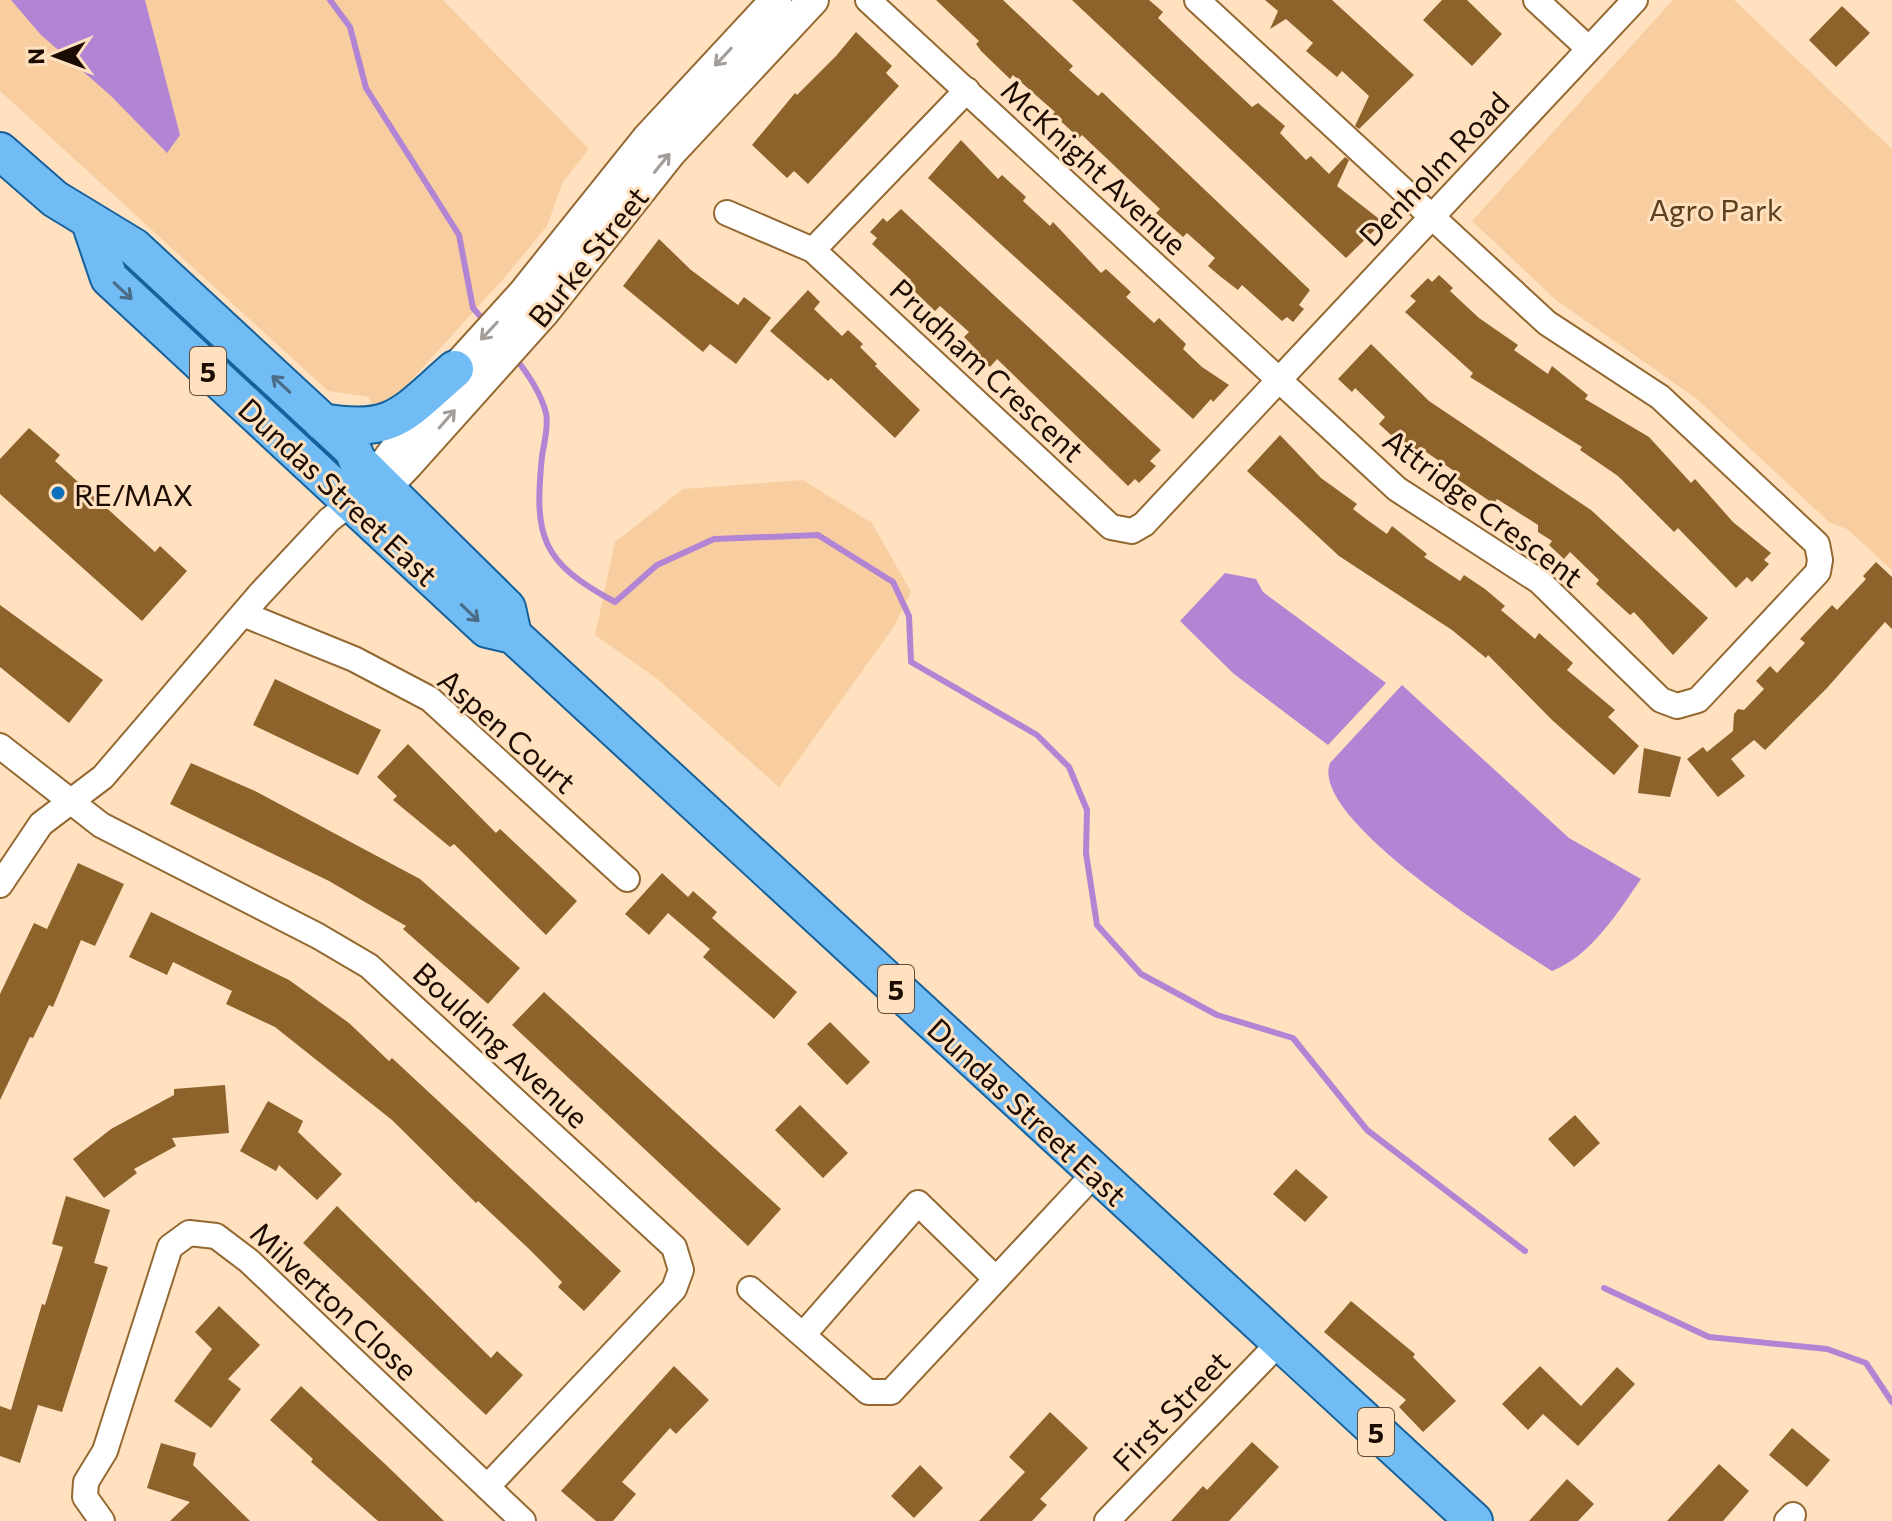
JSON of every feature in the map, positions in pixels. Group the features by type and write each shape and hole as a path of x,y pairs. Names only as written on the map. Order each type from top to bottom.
{"main road":[{"name":"Dundas Street East","path":"0,151 55,199 134,247 322,422 363,495"},
{"name":"Dundas Street East","path":"90,222 109,278 363,495 507,608 513,635 1474,1521"},
{"path":"322,422 356,428 388,422 465,377"}],"street":[{"name":"Burke Street","path":"533,303 647,139 776,0"},
{"name":"Burke Street","path":"363,495 465,377 813,0"},
{"name":"McKnight Avenue","path":"868,0 1277,379"},
{"name":"Attridge Crescent","path":"1197,0 1547,323 1660,397 1817,544 1818,572 1698,700 1677,706 1661,700 1539,581 1397,489 1277,379"},
{"path":"1536,0 1589,49"},
{"name":"Denholm Road","path":"1277,379 1635,0"},
{"path":"727,213 813,250 967,90"},
{"name":"Prudham Crescent","path":"813,250 1111,527 1121,532 1144,524 1277,379"},
{"path":"0,885 41,824 103,777 243,614 329,520 363,495"},
{"name":"Aspen Court","path":"243,614 354,659 430,699 627,879"},
{"name":"Boulding Avenue","path":"0,746 101,825 304,928 369,966 674,1247 681,1270 674,1289 487,1487"},
{"path":"750,1289 868,1392 891,1392 1095,1173"},
{"path":"803,1335 918,1203 996,1279"},
{"name":"Milverton Close","path":"102,1521 85,1497 86,1482 105,1451 170,1247 189,1233 216,1236 228,1243 487,1487"},
{"name":"First Street","path":"1107,1521 1279,1343"},
{"path":"487,1487 523,1521"}],"green space":[{"path":"0,0 443,0 589,149 563,182 547,226 505,277 394,399 373,409 369,397 328,391 0,91"},
{"name":"Agro Park","path":"1673,0 1734,0 1892,149 1892,570 1847,529 1830,523 1697,399 1556,300 1472,221"},
{"path":"803,480 872,523 911,592 895,625 779,787 656,678 595,635 615,542 683,489"}],"shaded area":[{"path":"11,0 145,0 180,135 167,153 110,95 41,35"},
{"path":"1225,573 1256,579 1263,592 1386,683 1328,745 1234,674 1180,621"},
{"path":"1402,685 1569,838 1641,879 1602,932 1566,964 1552,971 1417,878 1349,815 1331,787 1330,763"}],"building":[{"path":"936,0 1003,0 1073,66 1069,70 1098,96 1102,92 1310,290 1299,305 1304,309 1293,322 1287,317 1282,321 1242,285 1238,290 1208,266 1215,258 1187,233 1183,237 1156,213 1160,209 1082,135 1079,138 1013,75 1010,79 981,51 976,44 979,41"},
{"path":"1072,0 1149,0 1163,12 1158,18 1252,107 1258,103 1285,126 1280,133 1306,160 1311,156 1329,174 1345,157 1349,160 1337,186 1383,222 1346,258"},
{"path":"1265,0 1332,0 1414,75 1359,129 1355,126 1369,96 1342,71 1337,77 1306,51 1313,43 1286,19 1270,29 1278,11"},
{"path":"1442,0 1467,0 1502,34 1472,66 1423,20"},
{"path":"1842,6 1870,33 1836,67 1809,40"},
{"path":"856,32 892,66 886,73 899,86 808,184 794,171 787,178 752,145 795,93 797,95 836,56"},
{"path":"961,140 998,179 1002,175 1026,197 1023,201 1050,226 1053,222 1101,273 1106,269 1131,292 1126,297 1154,323 1159,318 1186,344 1183,349 1202,367 1229,385 1213,402 1211,399 1193,419 928,178"},
{"path":"901,209 1161,450 1150,461 1156,466 1139,483 1135,479 1128,486 997,359 990,367 976,355 979,352 964,337 969,332 940,306 935,311 907,284 911,280 872,244 877,238 870,232 883,218 887,222"},
{"path":"659,239 691,270 738,305 744,297 771,318 736,364 710,344 703,352 623,286"},
{"path":"1439,275 1453,288 1450,291 1479,318 1518,345 1514,350 1548,374 1552,366 1588,395 1585,399 1649,437 1691,483 1695,479 1733,522 1771,553 1764,560 1769,564 1752,582 1747,577 1736,588 1678,528 1674,532 1618,476 1580,450 1582,447 1470,377 1473,373 1405,312 1416,301 1410,296 1428,278 1432,282"},
{"path":"808,290 820,302 814,309 842,336 848,330 863,344 860,347 877,364 875,366 920,410 895,438 831,378 828,381 770,331"},
{"path":"1371,344 1429,401 1591,510 1708,618 1673,655 1634,612 1630,615 1596,584 1599,580 1570,552 1564,559 1549,545 1552,541 1538,532 1538,525 1497,499 1494,504 1457,479 1460,475 1426,452 1422,457 1390,434 1379,424 1385,417 1355,388 1352,392 1338,379"},
{"path":"29,428 60,455 55,461 155,552 160,546 187,571 142,621 0,494 0,459"},
{"path":"1280,435 1321,478 1357,504 1353,509 1387,534 1392,526 1427,554 1424,557 1460,581 1464,575 1485,589 1505,606 1501,610 1535,639 1539,633 1573,663 1567,670 1615,710 1608,717 1639,746 1614,775 1552,720 1488,655 1486,658 1452,630 1339,556 1247,471"},
{"path":"1876,562 1892,577 1892,629 1885,622 1827,688 1765,750 1754,740 1731,759 1745,776 1718,797 1687,759 1703,747 1707,752 1733,731 1734,714 1738,709 1744,710 1764,689 1756,681 1770,666 1777,673 1805,643 1800,639 1832,605 1837,610 1866,579 1863,576"},
{"path":"0,605 103,680 69,723 0,667"},
{"path":"275,679 381,730 358,775 253,725"},
{"path":"408,744 496,833 500,829 577,901 546,935 454,844 450,847 393,800 397,796 377,777"},
{"path":"1644,748 1681,757 1670,797 1638,793"},
{"path":"191,763 255,791 420,879 520,968 488,1004 403,929 406,926 329,881 170,804"},
{"path":"78,863 124,884 95,946 81,940 53,1007 49,1005 33,1038 30,1037 0,1100 0,994 34,923 47,929"},
{"path":"662,873 688,897 693,891 717,912 712,918 797,992 774,1019 703,957 710,949 668,913 649,935 625,914"},
{"path":"151,912 289,980 349,1023 389,1061 392,1058 621,1271 584,1311 558,1287 562,1282 528,1248 478,1201 476,1203 392,1120 275,1027 226,1004 232,991 173,962 167,975 129,957"},
{"path":"544,992 781,1209 748,1246 512,1025"},
{"path":"830,1022 870,1062 847,1085 807,1044"},
{"path":"225,1085 229,1133 172,1138 176,1146 134,1169 137,1173 104,1198 73,1159 111,1129 174,1095 174,1089"},
{"path":"268,1101 303,1121 298,1132 342,1174 317,1200 279,1165 276,1171 240,1151"},
{"path":"800,1105 848,1153 823,1178 775,1130"},
{"path":"1575,1115 1600,1143 1574,1167 1548,1139"},
{"path":"1296,1169 1328,1197 1305,1222 1273,1194"},
{"path":"66,1196 110,1210 94,1263 108,1267 62,1412 38,1405 20,1463 0,1456 0,1406 11,1410 42,1304 45,1305 63,1247 52,1244"},
{"path":"337,1206 491,1358 497,1351 523,1375 486,1415 303,1243"},
{"path":"1351,1301 1415,1354 1413,1357 1456,1401 1423,1432 1399,1407 1406,1400 1324,1332"},
{"path":"219,1306 260,1345 228,1379 241,1389 211,1428 174,1401 212,1349 195,1332"},
{"path":"674,1366 709,1400 676,1434 670,1428 622,1482 636,1494 613,1521 596,1521 561,1491"},
{"path":"1540,1366 1581,1406 1617,1367 1635,1384 1578,1446 1543,1414 1528,1430 1502,1404"},
{"path":"301,1386 444,1521 378,1521 311,1462 313,1459 270,1420"},
{"path":"1050,1412 1088,1448 1040,1499 1047,1505 1032,1521 979,1521 1025,1472 1009,1457"},
{"path":"1792,1428 1830,1460 1807,1487 1769,1455"},
{"path":"1252,1442 1279,1467 1229,1521 1171,1521 1203,1486 1207,1490"},
{"path":"161,1443 196,1453 193,1465 250,1521 170,1521 190,1502 147,1488"},
{"path":"1719,1464 1749,1491 1723,1521 1667,1521"},
{"path":"920,1465 943,1488 914,1518 891,1496"},
{"path":"1567,1479 1594,1504 1578,1521 1529,1521"}],"waterway":[{"path":"330,0 350,27 366,88 459,235 473,308 486,323"},
{"path":"516,359 537,392 547,418 540,484 542,527 547,544 571,574 615,602 657,565 714,539 818,535 893,582 909,616 911,662 1037,735 1069,767 1087,810 1086,853 1097,925 1141,974 1217,1015 1293,1038 1367,1130 1525,1251"},
{"path":"1604,1288 1709,1337 1827,1349 1866,1363 1892,1402"}],"place":[{"name":"RE/MAX","path":"58,493"}]}
